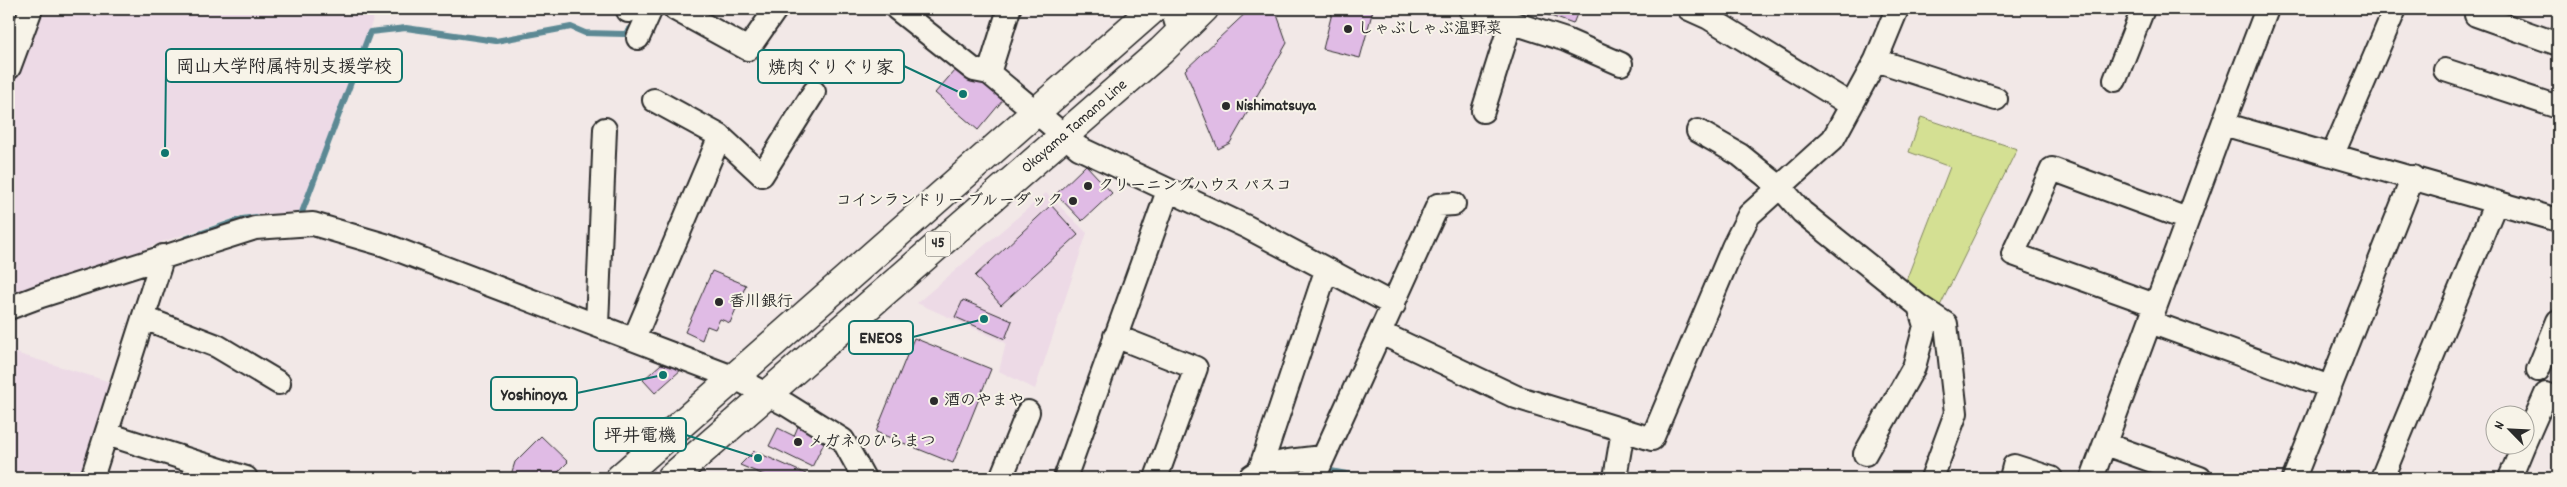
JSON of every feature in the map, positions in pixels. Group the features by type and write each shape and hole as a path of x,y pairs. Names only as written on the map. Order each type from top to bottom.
{"main road":[{"name":"45","path":"620,478 1153,9"},
{"name":"Okayama Tamano Line","path":"671,478 1064,134 1176,20 1204,9"}],"street":[{"path":"9,68 31,9"},
{"path":"638,38 651,9"},
{"path":"675,9 748,50 776,9"},
{"path":"898,9 974,70 989,73 1079,148 1247,227 1326,271 1394,305"},
{"path":"989,73 1009,9"},
{"path":"1470,9 1566,40 1622,64"},
{"path":"1689,9 1709,18 1851,105"},
{"path":"1381,334 1516,397 1652,440 1733,247 1749,215 1833,139 1876,60 1897,9"},
{"path":"2115,80 2143,9"},
{"path":"2092,478 2267,9"},
{"path":"2333,154 2395,9"},
{"path":"2476,16 2558,44"},
{"path":"1483,111 1511,22"},
{"path":"1876,60 1996,99"},
{"path":"2445,70 2558,107"},
{"path":"654,100 720,136 762,175 814,92"},
{"path":"2223,124 2558,220"},
{"path":"597,325 604,129"},
{"path":"1698,131 1740,154 1781,188 1802,212 1919,306 1946,324 1956,413 1932,478"},
{"path":"634,339 720,136"},
{"path":"2187,220 2052,169 2014,254 2152,314 2330,387"},
{"path":"2294,478 2413,177"},
{"path":"1065,478 1168,191"},
{"path":"2382,478 2496,202"},
{"path":"1254,474 1277,463 1318,473 1438,205 1454,204"},
{"path":"9,308 163,256 255,228 313,224 384,245 735,378 766,394 843,440 864,478"},
{"path":"92,478 163,256"},
{"path":"1254,474 1326,271"},
{"path":"1865,454 1914,367 1925,326 1919,306"},
{"path":"144,318 217,346 279,383"},
{"path":"2538,370 2558,321"},
{"path":"1115,336 1196,368 1156,478"},
{"path":"2534,421 2546,394 2558,399"},
{"path":"1002,478 1028,412"},
{"path":"1615,478 1623,430"},
{"path":"107,434 246,478"},
{"path":"2105,444 2200,478"},
{"path":"2510,478 2520,454"},
{"path":"2012,478 2014,466 2051,478"}],"shaded area":[{"path":"42,9 377,9 300,212 243,215 159,243 112,263 9,300 9,94"},
{"path":"1046,193 1087,233 1035,389 999,371 1006,343 917,303"},
{"path":"9,351 117,384 85,478 9,478"}],"green space":[{"path":"1921,117 2017,149 1938,310 1905,283 1950,167 1909,152"}],"building":[{"name":"Nishimatsuya","path":"1250,9 1275,9 1287,43 1230,143 1218,149 1185,70"},
{"name":"しゃぶしゃぶ温野菜","path":"1333,9 1373,10 1360,58 1323,49"},
{"path":"1531,9 1579,9 1573,24"},
{"path":"961,63 1003,100 978,130 935,93"},
{"path":"1086,165 1112,193 1082,221 1056,194"},
{"path":"1051,205 1078,235 1001,305 975,276"},
{"name":"香川銀行","path":"712,271 746,285 730,323 720,319 715,329 707,326 702,340 685,332"},
{"path":"963,300 1012,321 1005,339 955,317"},
{"name":"酒のやまや","path":"914,338 991,369 953,463 876,432"},
{"path":"661,364 682,369 655,393 643,380"},
{"name":"メガネのひらまつ","path":"799,424 827,437 812,467 769,446 778,428 794,436"},
{"path":"541,436 568,462 552,478 510,478 515,462"},
{"path":"754,451 806,474 804,478 771,478 740,465"}],"waterway":[{"path":"296,215 301,215 370,32 406,28 496,41 571,27 585,33 625,34 634,25"},
{"path":"185,239 242,219 256,217"},
{"path":"1331,471 1367,478"}],"place":[{"name":"しゃぶしゃぶ温野菜","path":"1348,29"},
{"name":"焼肉ぐりぐり家","path":"963,94"},
{"name":"Nishimatsuya","path":"1226,106"},
{"name":"岡山大学附属特別支援学校","path":"165,153"},
{"name":"クリーニングハウス パスコ","path":"1088,186"},
{"name":"コインランドリー ブルーダック","path":"1073,201"},
{"name":"香川銀行","path":"719,302"},
{"name":"ENEOS","path":"984,319"},
{"name":"Yoshinoya","path":"663,375"},
{"name":"酒のやまや","path":"934,401"},
{"name":"メガネのひらまつ","path":"798,442"},
{"name":"坪井電機","path":"758,458"}]}
